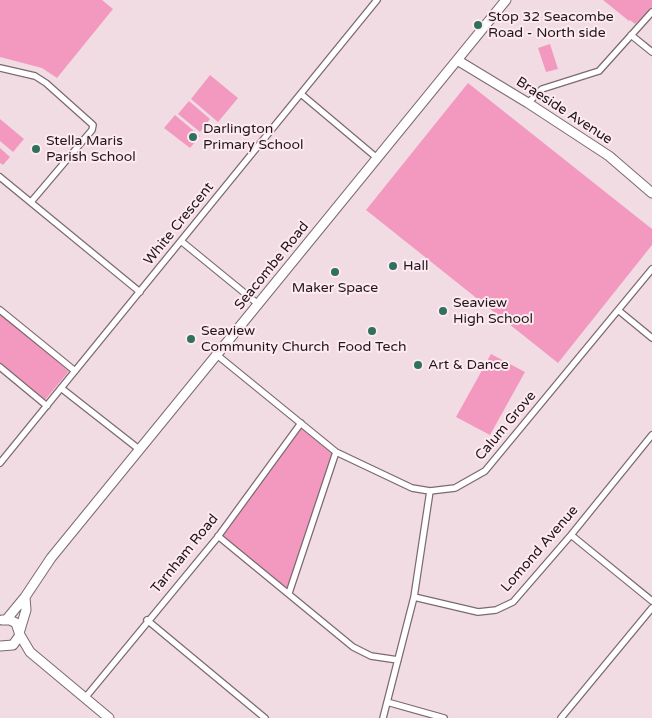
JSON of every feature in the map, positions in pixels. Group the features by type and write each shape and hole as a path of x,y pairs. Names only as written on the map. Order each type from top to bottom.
{"main road":[{"name":"Seacombe Road","path":"2,620 25,597 51,558 506,0"},
{"name":"Braeside Avenue","path":"456,60 528,103 609,156 652,193"},
{"name":"Seacombe Road","path":"20,632 26,610 25,597"},
{"path":"2,620 14,622 30,652 109,718"},
{"path":"0,654 6,647 17,643 20,632"},
{"path":"6,647 30,652"}],"street":[{"name":"White Crescent","path":"0,463 377,0"},
{"path":"528,103 542,89 599,71 652,12"},
{"path":"631,35 652,52"},
{"path":"0,68 36,76 54,89 93,125 92,130 32,202"},
{"path":"301,94 376,158"},
{"path":"0,177 140,292"},
{"path":"181,241 258,304"},
{"name":"Calum Grove","path":"217,355 336,452 412,488 430,490 455,488 485,472 652,269"},
{"path":"0,310 75,371"},
{"path":"618,310 652,338"},
{"path":"0,367 47,406"},
{"path":"61,388 140,450"},
{"name":"Tarnham Road","path":"85,698 147,620 218,536 301,423"},
{"name":"Lomond Avenue","path":"414,597 472,612 490,611 502,607 518,597 652,435"},
{"path":"289,593 336,452"},
{"path":"383,718 414,597 430,490"},
{"path":"571,535 652,602"},
{"path":"218,536 362,652 398,660"},
{"path":"561,718 652,608"},
{"path":"147,620 265,718"},
{"path":"387,702 444,718"}],"shaded area":[{"path":"0,0 102,0 113,9 57,78 42,68 0,57"},
{"path":"603,0 652,0 652,8 635,24"},
{"path":"550,44 558,69 546,72 538,48"},
{"path":"210,75 238,98 218,122 191,99"},
{"path":"468,83 652,229 652,245 558,363 366,210"},
{"path":"189,101 210,119 200,132 178,114"},
{"path":"175,115 200,136 190,148 164,128"},
{"path":"0,119 24,139 13,152 0,141"},
{"path":"0,148 10,157 3,165 0,163"},
{"path":"0,314 69,371 45,400 0,363"},
{"path":"491,354 525,372 490,435 456,417"},
{"path":"301,426 333,453 288,590 220,536"}],"place":[{"name":"Stop 32 Seacombe Road - North side","path":"478,25"},
{"name":"Darlington Primary School","path":"193,137"},
{"name":"Stella Maris Parish School","path":"36,149"},
{"name":"Hall","path":"393,266"},
{"name":"Maker Space","path":"335,272"},
{"name":"Seaview High School","path":"443,311"},
{"name":"Food Tech","path":"372,331"},
{"name":"Seaview Community Church","path":"191,339"},
{"name":"Art & Dance","path":"418,365"}]}
